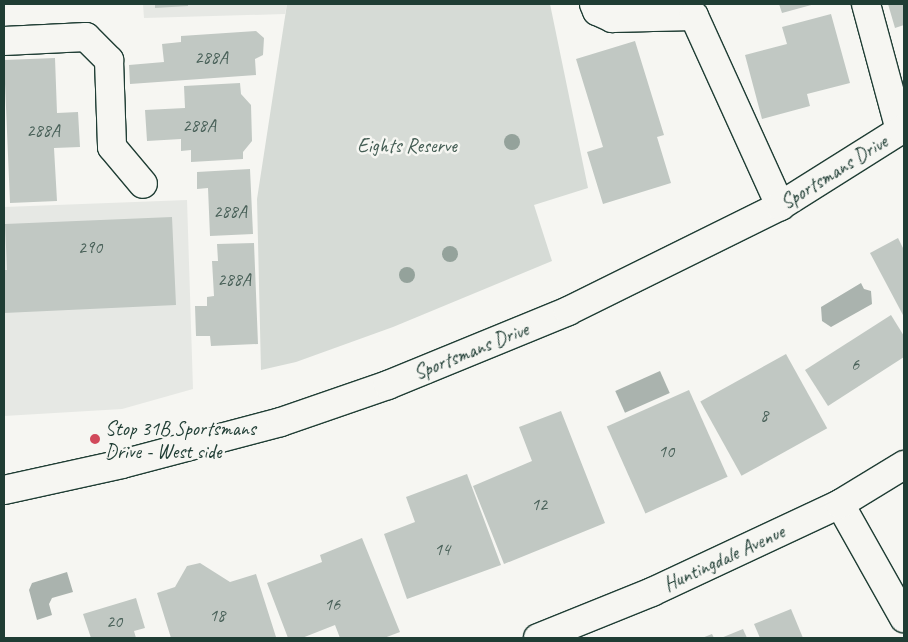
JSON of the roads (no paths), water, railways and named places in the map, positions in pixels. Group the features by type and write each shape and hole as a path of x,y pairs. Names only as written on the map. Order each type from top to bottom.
{"street":[{"path":"594,4 597,11 612,18 694,16 780,206"},
{"path":"866,4 902,129"},
{"path":"4,41 86,37 109,60 112,147 143,184"},
{"name":"Sportsmans Drive","path":"4,490 122,464 281,422 388,385 568,311 780,206 902,129"},
{"name":"Huntingdale Avenue","path":"538,638 652,592 840,504 904,465"},
{"path":"840,504 904,618"}],"place":[{"name":"Stop 31B Sportsmans Drive - West side","path":"95,439"}],"park label":[{"name":"Eights Reserve","path":"407,145"}]}
